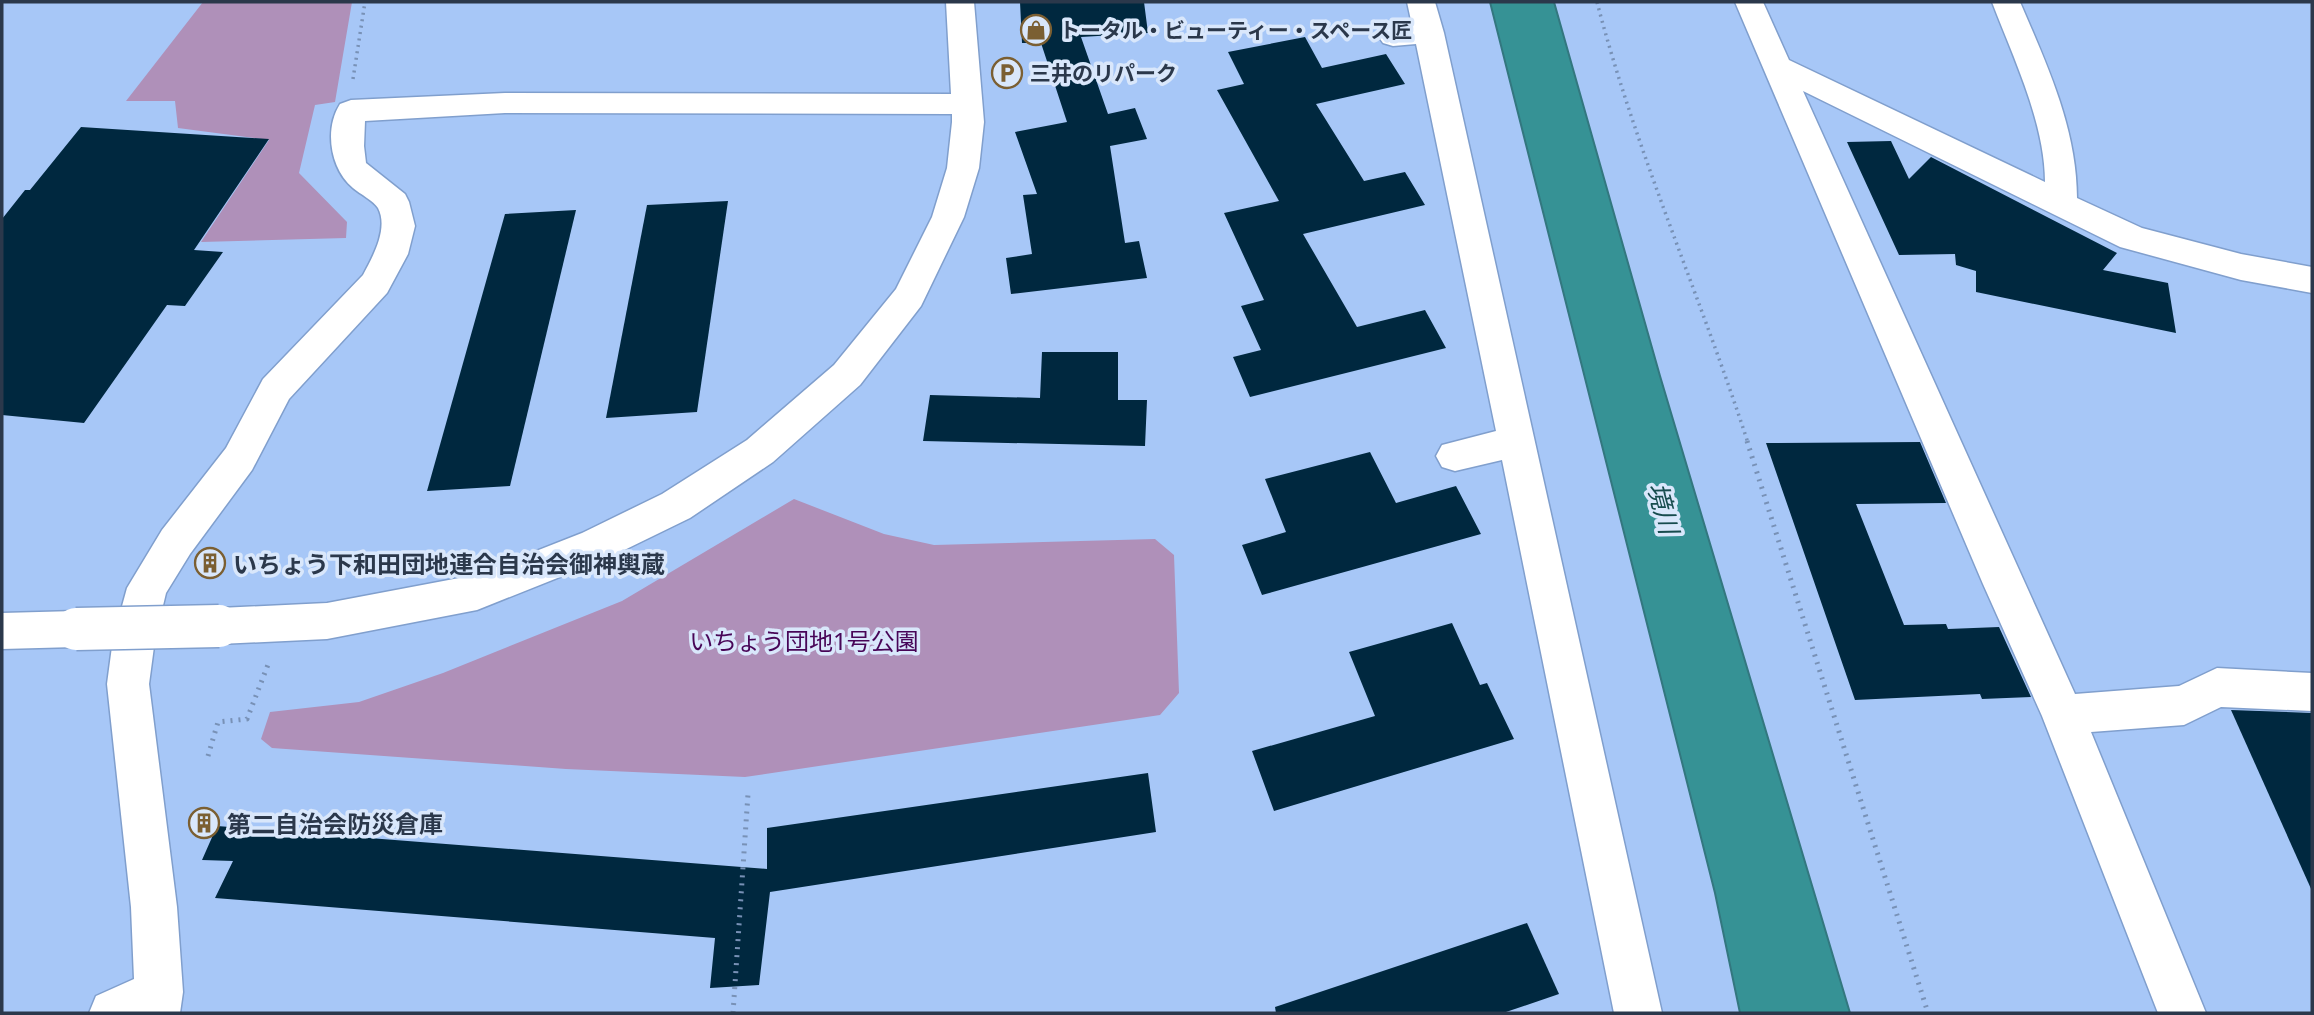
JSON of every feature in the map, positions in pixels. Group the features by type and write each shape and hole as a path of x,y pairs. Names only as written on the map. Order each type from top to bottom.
{"street":[{"path":"2,631 327,621 477,592 596,545 676,506 760,451 847,375 909,297 948,217 963,168 967,104 960,2"},
{"path":"1749,2 2003,584 2063,715 2182,1013"},
{"path":"2006,2 2042,92 2061,163 2061,203"},
{"path":"1415,24 1516,441 1637,1013"},
{"path":"1777,66 2152,245 2312,281"},
{"path":"113,1013 158,1003 154,907 128,684 134,639 147,588 176,541 239,459 276,389 375,284 391,254 398,226 393,202 352,172 346,154 351,111 505,103 967,104"},
{"path":"1455,456 1516,441"},
{"path":"2063,715 2184,705 2217,687 2312,692"}],"path":[{"path":"351,111 350,97 366,2"},
{"path":"1597,2 1624,94 1716,348 1763,491 1928,1013"},
{"path":"208,756 218,722 247,719 273,652"},
{"path":"733,1013 748,794"}],"green space":[{"path":"203,2 352,2 335,102 315,105 299,173 347,222 346,238 201,242 269,140 178,128 175,101 126,101"},
{"name":"いちょう団地1号公園","path":"794,499 884,534 934,545 1155,539 1174,555 1179,693 1160,715 745,777 566,769 272,748 261,739 270,712 359,702 443,673 622,601"}],"water":[{"name":"境川","path":"1490,2 1554,2 1660,376 1850,1013 1740,1013 1715,893"}],"building":[{"path":"1020,2 1144,2 1148,33 1081,37 1108,114 1135,108 1147,139 1110,146 1125,243 1139,241 1147,278 1011,294 1006,258 1032,254 1023,195 1037,194 1015,132 1067,122 1041,43 1022,43"},
{"path":"1305,37 1322,68 1386,54 1405,84 1316,104 1364,181 1405,172 1425,205 1303,234 1357,327 1425,310 1446,348 1250,397 1233,357 1261,350 1241,306 1264,300 1224,213 1279,201 1217,90 1244,84 1228,52"},
{"path":"81,127 269,139 194,250 223,252 185,306 167,305 84,423 2,415 2,219 25,190 30,190"},
{"path":"1891,141 1909,179 1931,157 2117,253 2103,270 2168,283 2176,333 1976,292 1976,271 1956,265 1955,254 1899,255 1847,142"},
{"path":"728,201 697,412 606,418 647,205"},
{"path":"576,210 510,486 427,491 505,214"},
{"path":"1042,352 1118,352 1118,400 1147,400 1145,446 923,441 930,395 1040,398"},
{"path":"1920,442 1946,503 1856,504 1904,625 1946,624 1948,629 1999,627 2031,697 1982,699 1980,694 1855,700 1766,443"},
{"path":"1370,452 1396,503 1456,486 1481,534 1262,595 1242,545 1286,532 1265,479"},
{"path":"1452,623 1480,685 1487,683 1514,739 1274,811 1252,751 1375,716 1349,652"},
{"path":"2231,710 2312,713 2312,891"},
{"path":"1148,773 1156,832 770,892 759,985 710,988 715,938 215,898 233,861 202,860 217,826 767,869 767,828"},
{"path":"1527,923 1559,994 1503,1013 1276,1013 1275,1007"}],"place":[{"name":"トータル・ビューティー・スペース匠","path":"1036,30"},
{"name":"三井のリパーク","path":"1007,73"},
{"name":"いちょう下和田団地連合自治会御神輿蔵","path":"210,563"},
{"name":"第二自治会防災倉庫","path":"204,823"}]}
